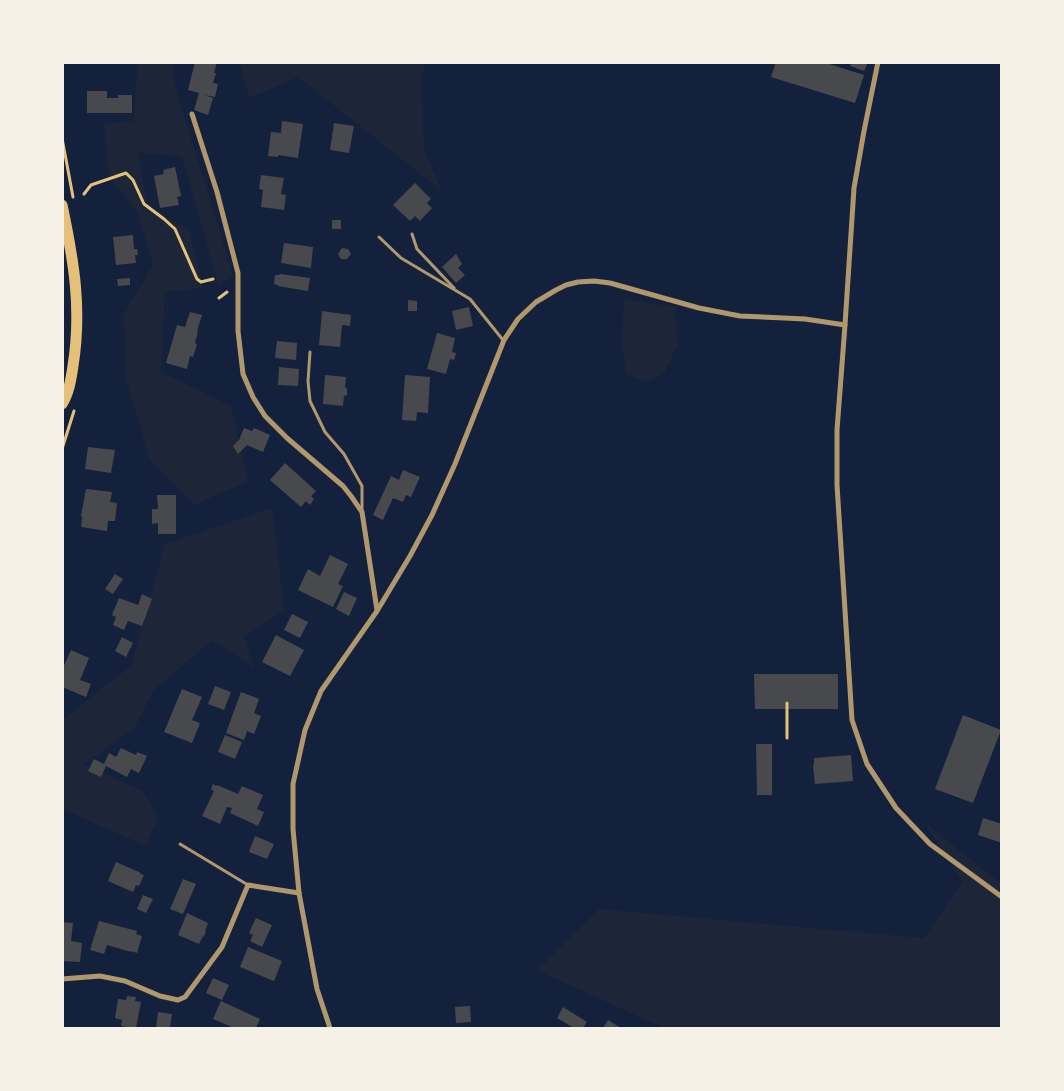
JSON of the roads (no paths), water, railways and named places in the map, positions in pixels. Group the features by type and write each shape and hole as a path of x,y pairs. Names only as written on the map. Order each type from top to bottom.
{"main road":[{"path":"62,205 75,271 77,305 76,342 72,373 66,398 62,404"},
{"path":"62,272 75,271"}],"street":[{"path":"878,62 854,188 837,430 837,485 852,720 867,764 896,808 930,844 1002,897"},
{"path":"192,114 217,192 238,273 238,331 243,374 253,397 265,416 287,438 343,486 362,512 377,611"},
{"path":"330,1028 316,990 299,893 293,828 293,784 306,730 321,691 377,611 432,515 455,464 504,340 518,319 536,302 566,285 578,282 594,282 610,283 699,308 740,316 805,319 845,325"},
{"path":"62,979 100,976 125,981 160,996 178,1000 185,997 222,947 248,885 299,893"}],"lane":[{"path":"412,234 417,249 456,291"},
{"path":"379,237 401,258 470,299 504,340"},
{"path":"310,352 308,382 310,401 325,432 344,454 362,486 362,512"},
{"path":"180,844 248,885"}]}
